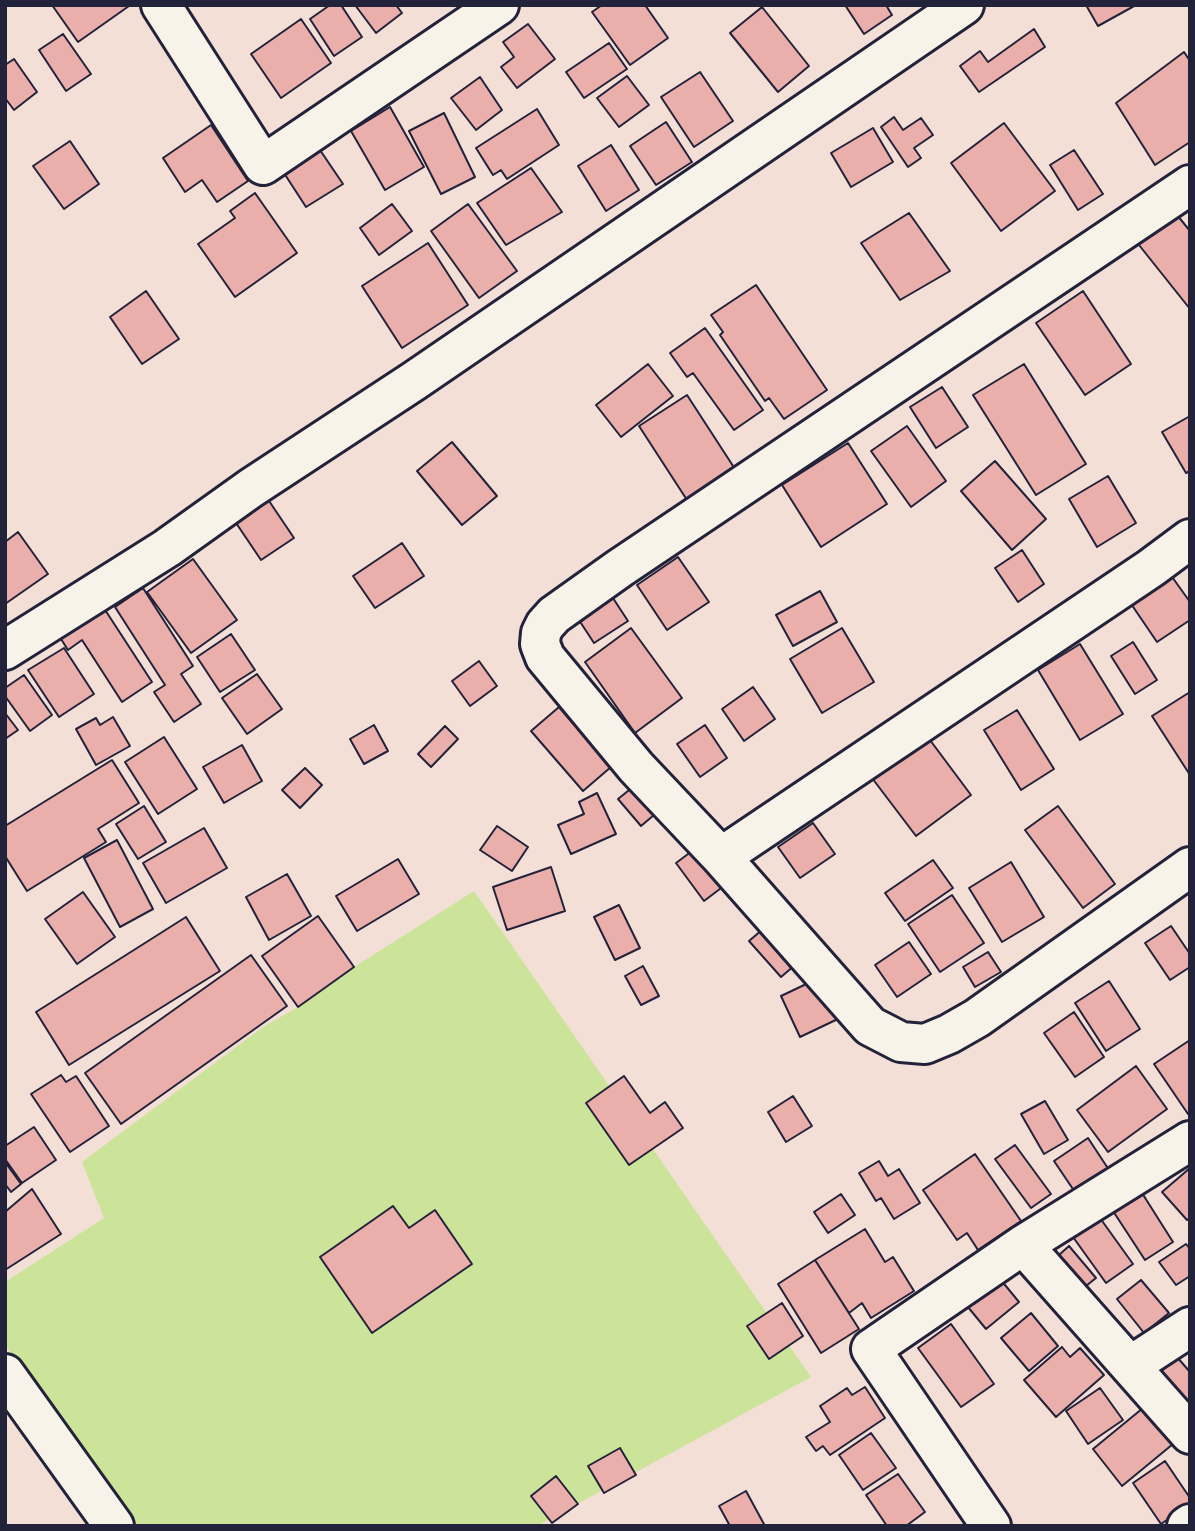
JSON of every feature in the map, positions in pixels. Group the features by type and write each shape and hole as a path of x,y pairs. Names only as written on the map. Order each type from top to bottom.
{"street":[{"path":"161,5 263,165 499,5"},
{"path":"5,650 167,548 251,488 414,381 964,5"},
{"path":"1190,185 620,568 554,615 545,625 540,643 545,657 636,767 721,857 870,1026 901,1042 925,1044 977,1018 1190,867"},
{"path":"721,857 1151,568 1190,539"},
{"path":"991,1526 871,1349 1023,1245 1190,1141"},
{"path":"1023,1245 1190,1434"},
{"path":"1130,1366 1190,1328"},
{"path":"5,1374 114,1526"}],"green space":[{"path":"474,891 811,1377 537,1526 136,1526 5,1345 5,1282 104,1218 82,1162 263,1027 298,1007 354,967"}],"building":[{"path":"52,5 128,5 129,6 78,42"},
{"path":"330,5 341,5 362,37 334,56 310,19"},
{"path":"355,5 396,5 402,13 376,33"},
{"path":"602,5 645,5 668,38 630,65 592,12"},
{"path":"845,5 886,5 892,15 864,34"},
{"path":"1086,5 1136,5 1098,26"},
{"path":"762,7 809,66 778,92 730,33"},
{"path":"301,19 331,63 281,98 251,54"},
{"path":"528,24 555,59 517,88 501,67 514,57 503,42"},
{"path":"1034,29 1045,47 979,92 960,66 980,51 988,62"},
{"path":"63,34 91,74 66,91 39,50"},
{"path":"609,43 627,69 584,98 566,72"},
{"path":"1184,52 1190,61 1190,142 1155,165 1116,103"},
{"path":"14,59 37,92 14,110 5,98 5,65"},
{"path":"700,72 733,121 694,147 661,97"},
{"path":"627,76 649,105 619,127 597,98"},
{"path":"480,77 502,110 476,130 451,98"},
{"path":"390,107 424,167 385,190 351,131"},
{"path":"537,109 559,145 507,179 501,170 493,175 476,148"},
{"path":"444,113 475,177 441,194 409,131"},
{"path":"894,117 903,130 921,118 933,135 914,148 921,158 908,167 881,127"},
{"path":"666,122 692,162 656,185 630,146"},
{"path":"1004,123 1055,191 1001,231 951,163"},
{"path":"211,125 248,181 217,202 202,180 185,192 163,158"},
{"path":"873,128 893,162 851,187 831,153"},
{"path":"70,141 99,184 64,209 33,166"},
{"path":"611,145 639,190 606,211 578,166"},
{"path":"318,147 343,184 306,207 282,170"},
{"path":"1074,150 1103,194 1078,210 1050,165"},
{"path":"531,168 562,212 506,245 477,203"},
{"path":"255,193 297,253 235,297 198,244 235,218 230,211"},
{"path":"392,204 412,231 379,255 360,228"},
{"path":"468,204 517,271 479,298 431,231"},
{"path":"1173,210 1190,231 1190,309 1135,240"},
{"path":"909,213 950,271 900,300 861,243"},
{"path":"428,243 468,305 402,348 362,286"},
{"path":"756,285 827,390 784,419 769,398 765,401 720,335 723,332 711,315"},
{"path":"146,291 179,339 142,364 110,317"},
{"path":"1083,291 1131,364 1085,395 1036,323"},
{"path":"705,328 763,410 734,430 693,373 687,377 670,353"},
{"path":"648,364 673,396 621,437 596,405"},
{"path":"1024,364 1086,464 1036,495 973,395"},
{"path":"942,387 968,427 936,448 910,407"},
{"path":"687,395 735,469 687,500 639,426"},
{"path":"1190,416 1190,471 1186,473 1162,432"},
{"path":"907,426 946,481 911,507 871,451"},
{"path":"452,442 497,496 462,525 417,471"},
{"path":"848,443 887,504 821,547 782,485"},
{"path":"995,461 1046,519 1012,550 961,491"},
{"path":"1108,476 1136,523 1097,547 1069,499"},
{"path":"263,492 294,538 261,560 230,514"},
{"path":"18,532 48,574 5,604 5,542"},
{"path":"402,543 424,576 375,608 353,576"},
{"path":"1022,550 1044,584 1018,602 995,568"},
{"path":"678,557 709,602 667,630 637,585"},
{"path":"193,559 237,620 191,653 147,592"},
{"path":"1165,567 1190,602 1190,620 1157,642 1125,595"},
{"path":"143,588 193,666 181,674 201,704 174,722 154,692 165,685 115,607"},
{"path":"820,591 837,622 793,646 776,615"},
{"path":"609,592 628,621 594,643 575,614"},
{"path":"98,599 152,682 122,702 82,640 68,650 54,628"},
{"path":"631,628 682,698 635,733 585,662"},
{"path":"842,628 874,682 822,713 790,659"},
{"path":"231,634 255,670 220,692 197,657"},
{"path":"1133,642 1157,680 1135,694 1111,656"},
{"path":"1080,644 1123,714 1080,740 1038,670"},
{"path":"64,648 94,694 59,717 28,670"},
{"path":"479,661 497,686 470,706 452,681"},
{"path":"257,674 282,709 247,734 222,698"},
{"path":"24,675 52,715 30,731 5,696 5,688"},
{"path":"753,687 775,719 744,741 722,709"},
{"path":"1190,692 1190,775 1152,716"},
{"path":"559,707 611,767 583,791 531,731"},
{"path":"1017,710 1054,769 1021,790 984,730"},
{"path":"5,713 18,730 5,739"},
{"path":"113,717 130,746 96,765 76,729 96,718 100,725"},
{"path":"374,725 388,751 364,764 350,739"},
{"path":"705,725 727,758 700,777 677,744"},
{"path":"445,726 458,739 431,767 418,754"},
{"path":"927,736 971,795 916,836 872,778"},
{"path":"164,737 197,789 158,814 125,762"},
{"path":"242,745 262,781 224,803 203,767"},
{"path":"112,760 139,803 98,829 106,842 27,891 5,856 5,826"},
{"path":"305,768 322,785 300,808 282,790"},
{"path":"639,782 661,809 641,826 618,799"},
{"path":"597,793 616,834 571,854 558,825 584,814 579,802"},
{"path":"144,806 166,842 138,859 116,824"},
{"path":"1058,806 1115,884 1083,908 1025,830"},
{"path":"813,823 835,854 800,878 778,847"},
{"path":"497,826 528,847 512,871 480,850"},
{"path":"204,828 227,868 166,903 143,863"},
{"path":"117,840 153,909 120,927 84,858"},
{"path":"704,842 733,879 704,901 676,863"},
{"path":"398,859 419,894 357,931 336,896"},
{"path":"933,860 953,888 905,921 885,893"},
{"path":"1011,862 1044,917 1002,942 969,888"},
{"path":"551,867 565,911 507,930 493,887"},
{"path":"287,874 311,916 269,940 246,897"},
{"path":"83,892 115,937 77,964 45,919"},
{"path":"952,895 984,943 940,972 908,924"},
{"path":"619,905 640,948 615,960 594,917"},
{"path":"318,916 354,967 298,1007 262,956"},
{"path":"186,917 220,971 69,1065 36,1012"},
{"path":"770,923 802,959 781,977 749,941"},
{"path":"1171,926 1190,954 1190,967 1170,980 1145,943"},
{"path":"909,942 931,974 897,997 875,965"},
{"path":"988,952 1001,972 975,987 963,967"},
{"path":"251,955 287,1006 121,1124 85,1073"},
{"path":"643,966 659,996 641,1005 625,976"},
{"path":"821,977 840,1018 800,1037 781,996"},
{"path":"1109,981 1140,1029 1106,1051 1075,1003"},
{"path":"1074,1012 1104,1057 1075,1077 1044,1033"},
{"path":"1190,1040 1190,1112 1188,1114 1154,1064"},
{"path":"1136,1066 1167,1109 1108,1152 1077,1110"},
{"path":"61,1075 66,1082 76,1076 109,1126 70,1152 31,1094"},
{"path":"624,1076 650,1113 665,1102 683,1128 629,1165 586,1103"},
{"path":"793,1096 812,1126 786,1142 768,1112"},
{"path":"1045,1101 1068,1140 1044,1154 1021,1114"},
{"path":"34,1127 56,1160 22,1183 5,1159 5,1146"},
{"path":"1088,1138 1113,1176 1079,1198 1054,1161"},
{"path":"1015,1145 1051,1194 1031,1208 995,1159"},
{"path":"975,1154 1021,1221 978,1250 967,1233 957,1240 923,1190"},
{"path":"879,1161 888,1176 899,1169 920,1203 894,1219 881,1198 876,1201 859,1173"},
{"path":"5,1162 21,1184 11,1192 5,1184"},
{"path":"1190,1168 1190,1218 1187,1220 1162,1192"},
{"path":"32,1189 61,1234 5,1270 5,1212"},
{"path":"1142,1193 1173,1242 1145,1260 1113,1211"},
{"path":"841,1194 855,1215 828,1233 814,1212"},
{"path":"393,1206 409,1228 435,1210 472,1264 372,1333 320,1257"},
{"path":"1100,1218 1133,1264 1106,1283 1073,1237"},
{"path":"865,1229 885,1262 893,1257 914,1291 871,1318 862,1303 849,1313 815,1260"},
{"path":"1186,1244 1190,1249 1190,1276 1176,1285 1159,1262"},
{"path":"1069,1246 1096,1278 1086,1286 1059,1255"},
{"path":"815,1260 859,1329 821,1353 778,1284"},
{"path":"996,1274 1019,1302 986,1329 963,1301"},
{"path":"1141,1280 1169,1313 1144,1333 1117,1299"},
{"path":"782,1303 803,1336 769,1359 747,1326"},
{"path":"1031,1313 1058,1346 1029,1371 1001,1338"},
{"path":"951,1324 994,1384 961,1407 918,1348"},
{"path":"1062,1347 1070,1357 1080,1348 1104,1375 1056,1417 1024,1380"},
{"path":"1177,1357 1190,1372 1190,1410 1158,1374"},
{"path":"865,1387 885,1418 830,1455 823,1446 816,1451 806,1437 830,1422 820,1406 847,1388 852,1395"},
{"path":"1100,1388 1123,1420 1088,1444 1066,1411"},
{"path":"1143,1408 1173,1444 1122,1486 1093,1449"},
{"path":"871,1433 896,1468 863,1490 839,1455"},
{"path":"620,1448 636,1475 604,1493 588,1466"},
{"path":"1165,1461 1190,1498 1190,1504 1161,1524 1133,1483"},
{"path":"898,1474 925,1512 906,1526 887,1526 866,1495"},
{"path":"556,1476 578,1504 552,1523 531,1496"},
{"path":"746,1491 765,1526 730,1526 719,1506"}]}
